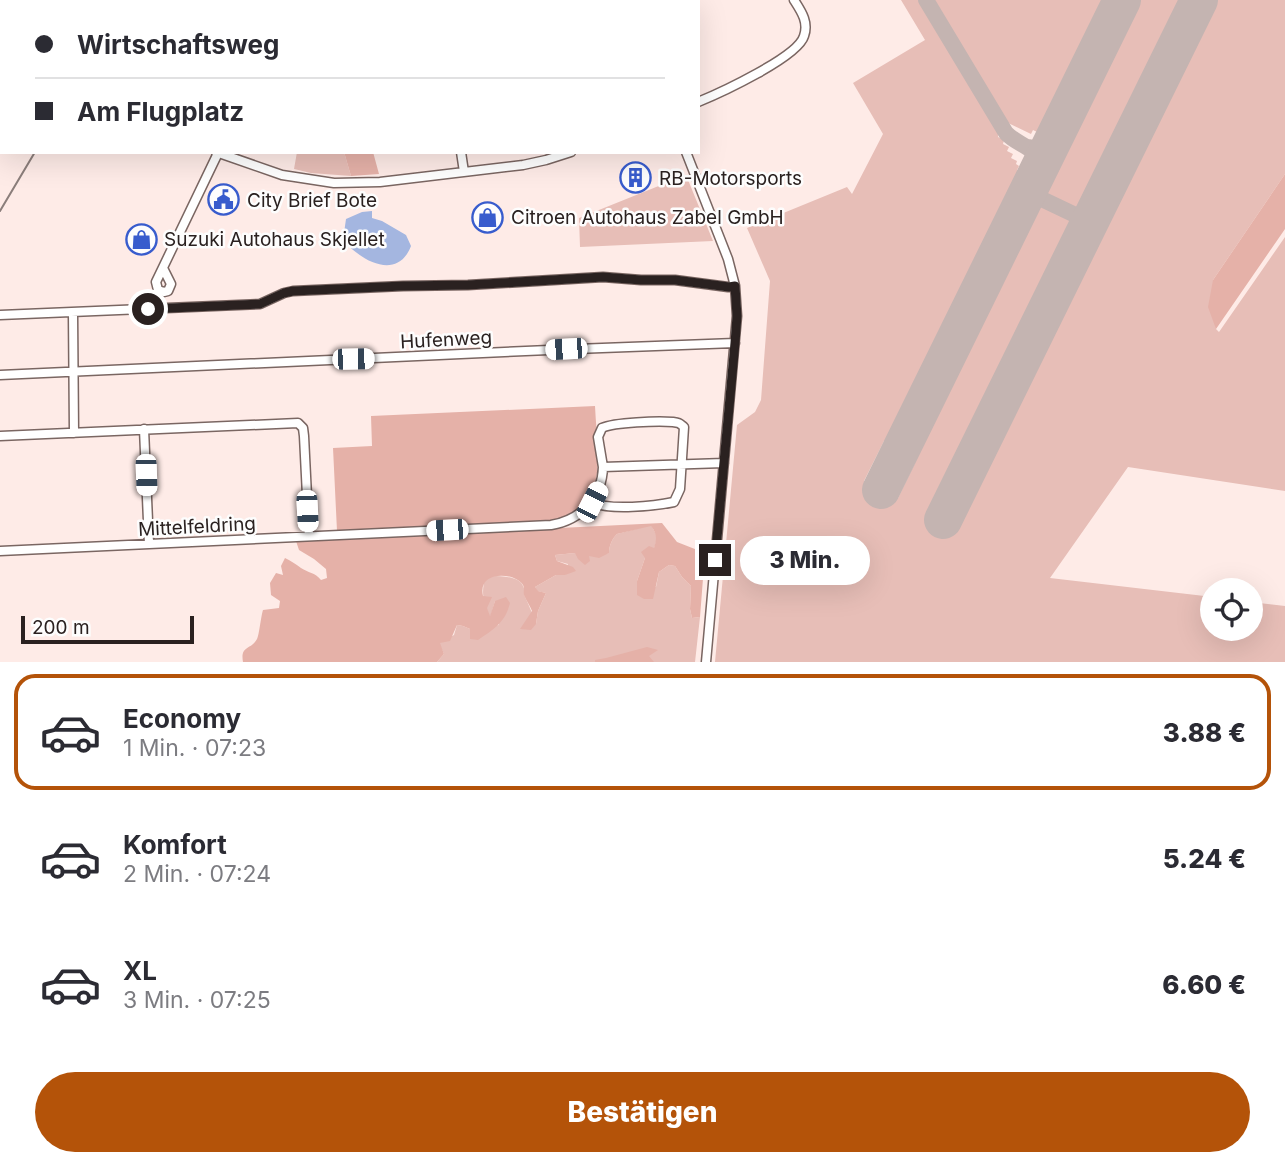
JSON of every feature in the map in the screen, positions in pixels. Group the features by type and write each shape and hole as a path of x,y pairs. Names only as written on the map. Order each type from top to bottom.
{"street":[{"path":"700,101 741,82 799,45 804,38 806,26 794,0"},
{"path":"163,268 217,154"},
{"path":"220,154 282,175 334,183 380,182 523,165 565,154"},
{"path":"461,154 464,172"},
{"path":"687,154 728,259 735,286 737,316 706,662"},
{"path":"0,315 260,304 293,291 476,285 589,277 675,280 735,286"},
{"path":"73,313 74,433"},
{"name":"Hufenweg","path":"0,375 735,343"},
{"path":"0,436 298,423 304,436 309,536"},
{"path":"611,424 681,424 684,427 682,464 680,489 674,502 612,507 599,506 592,502 600,485 603,467 597,437 602,428 611,424"},
{"path":"144,429 149,544"},
{"path":"603,467 724,463"},
{"name":"Mittelfeldring","path":"0,551 551,525 572,519 592,502"}],"shaded area":[{"path":"901,0 921,0 1000,132 998,137 1009,147 1007,151 1013,154 1011,158 1017,161 1017,170 1020,172 1018,175 1021,177 890,444 884,441 864,481 898,498 915,463 909,460 1135,0 1285,0 1285,174 1213,280 1216,329 1219,332 1285,237 1285,491 1128,467 1050,578 1200,595 1200,641 1263,641 1263,603 1285,606 1285,662 715,662 737,425 755,412 761,400 770,281 747,228 847,187 852,194 883,134 853,83 925,40"},
{"path":"932,0 1108,0 1044,130 1041,129 1039,133 1033,130 1031,134 1005,123"},
{"path":"297,154 345,154 351,176 311,173 294,169"},
{"path":"345,154 374,154 379,174 351,176"},
{"path":"1285,174 1285,229 1216,329 1208,307 1213,280"},
{"path":"686,175 713,241 580,247 579,218"},
{"path":"595,406 598,443 596,477 592,492 583,504 569,514 549,521 337,531 333,448 372,446 371,416"},
{"path":"662,523 677,542 705,553 700,617 692,618 691,586 675,566 669,565 659,572 653,599 644,599 637,595 637,581 645,558 641,552 649,546 654,548 656,541 651,526 617,534 609,553 599,558 589,556 590,561 585,565 575,553 555,555 557,561 573,567 576,571 556,575 535,587 546,593 536,624 531,630 520,629 532,611 524,595 523,585 505,576 486,581 483,596 492,597 487,608 490,616 495,601 506,597 510,603 502,621 478,640 470,639 470,629 457,625 450,641 440,643 444,654 437,662 243,662 243,653 257,639 263,610 279,608 280,601 271,595 270,583 276,573 283,575 281,566 285,558 321,580 327,578 326,569 299,550 296,541"},
{"path":"651,525 656,534 656,542 654,549 645,558 637,581 656,587 659,572 669,565 675,566 691,586 692,618 700,617 695,662 437,662 444,654 439,643 454,635 457,625 470,629 499,625 495,601 490,618 485,602 483,588 486,576 507,577 521,582 536,624 546,593 537,591 535,587 556,575 565,575 568,564 557,561 555,555 575,553 589,556 609,553 617,534"},
{"path":"647,647 658,650 649,656 654,662 595,662 595,660"}],"water":[{"path":"372,211 372,218 406,235 411,246 405,257 397,263 378,264 368,260 343,240 346,219"}],"taxiway":[{"path":"926,0 1006,133 1034,152 1037,157 1037,173"},
{"path":"1028,147 1042,147 1054,138"},
{"path":"1027,192 1090,222"}],"runway":[{"path":"881,490 1122,0"},
{"path":"943,520 1199,0"}],"tram line":[{"path":"0,211 34,154"}],"place":[{"name":"RB-Motorsports","path":"636,178"},
{"name":"City Brief Bote","path":"224,200"},
{"name":"Citroen Autohaus Zabel GmbH","path":"488,217"},
{"name":"Suzuki Autohaus Skjellet","path":"141,239"}],"route":[{"path":"148,309 260,304 293,291 468,285 589,277 675,280 735,286 737,316 715,560"}]}
